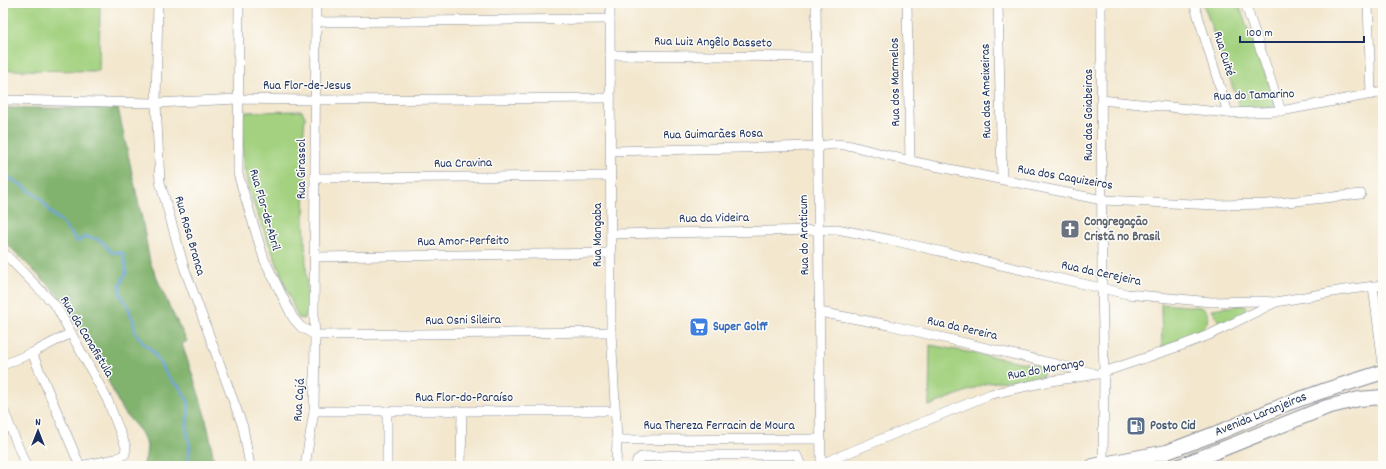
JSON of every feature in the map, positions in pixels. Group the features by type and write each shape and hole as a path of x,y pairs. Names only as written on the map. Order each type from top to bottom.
{"main road":[{"name":"Avenida Laranjeiras","path":"1099,465 1167,452 1286,404 1383,372"},
{"name":"Avenida Laranjeiras","path":"1180,466 1327,407 1359,398 1383,397"}],"street":[{"name":"Rua Rosa Branca","path":"158,3 156,104 160,182 184,267 243,427 250,466"},
{"name":"Rua Flor-de-Abril","path":"239,3 238,174 264,259 293,318 315,336"},
{"name":"Rua Girassol","path":"315,336 316,3"},
{"name":"Rua Mangaba","path":"610,3 612,332 617,440 616,466"},
{"name":"Rua do Araticum","path":"816,3 816,146 821,465"},
{"name":"Rua dos Marmelos","path":"907,3 910,161"},
{"name":"Rua das Ameixeiras","path":"998,3 1002,179"},
{"name":"Rua das Goiabeiras","path":"1099,465 1102,288 1101,3"},
{"name":"Rua Cuité","path":"1194,3 1228,113"},
{"path":"1245,3 1282,111"},
{"path":"1368,3 1371,95"},
{"path":"316,22 610,18"},
{"name":"Rua Luiz Angêlo Basseto","path":"610,55 816,57"},
{"name":"Rua do Tamarino","path":"1101,100 1228,113 1282,111 1383,92"},
{"name":"Rua Flor-de-Jesus","path":"3,100 156,104 238,99 316,100 610,98"},
{"name":"Rua dos Caquizeiros","path":"816,146 836,144 852,146 910,161 1102,200 1216,205 1268,204 1361,194"},
{"name":"Rua Guimarães Rosa","path":"611,151 816,146"},
{"name":"Rua Cravina","path":"315,178 611,176"},
{"name":"Rua da Cerejeira","path":"818,230 837,229 868,235 1127,294 1211,302 1258,300 1276,302 1383,285"},
{"name":"Rua da Videira","path":"611,234 818,230"},
{"name":"Rua da Canafistula","path":"3,252 56,306 107,399 126,447 125,454 116,459 80,466"},
{"name":"Rua Amor-Perfeito","path":"315,257 611,253"},
{"path":"1373,286 1383,364"},
{"name":"Rua do Morango","path":"821,465 991,394 1101,373 1202,338 1276,302"},
{"name":"Rua da Pereira","path":"819,312 889,325 1101,373"},
{"name":"Rua Osni Sileira","path":"315,336 612,332"},
{"path":"3,365 32,353 71,333"},
{"name":"Rua Cajá","path":"306,466 314,411 315,336"},
{"path":"32,353 80,466"},
{"path":"3,409 26,466"},
{"name":"Rua Flor-do-Paraíso","path":"314,411 615,411"},
{"path":"387,411 387,466"},
{"path":"461,466 462,412"},
{"name":"Rua Thereza Ferracin de Moura","path":"617,440 821,439"},
{"path":"636,466 637,460 641,457 680,455 793,455 797,456 801,466"}],"green space":[{"path":"3,3 100,3 99,71 3,70"},
{"path":"1203,3 1238,3 1275,100 1273,106 1269,108 1240,107"},
{"path":"3,108 118,108 150,262 169,306 187,341 182,344 206,419 214,466 143,466 147,445 141,432 122,410 99,361 59,296 3,240"},
{"path":"302,111 305,117 303,141 305,167 304,217 308,312 303,319 298,318 249,192 243,163 242,115 247,112"},
{"path":"1161,304 1200,307 1206,311 1208,320 1202,329 1162,348"},
{"path":"1242,305 1245,306 1247,310 1245,313 1235,319 1220,324 1212,309"},
{"path":"930,345 1042,366 1044,369 1043,376 987,383 929,406"}],"waterway":[{"path":"3,174 41,199 52,214 61,221 78,242 84,237 93,238 102,242 111,252 123,253 126,273 120,285 120,294 128,306 134,322 135,332 144,344 152,350 167,375 179,386 188,401 189,409 187,432 190,448 187,466"}],"place":[{"name":"Congregação Cristã no Brasil","path":"1070,229"},
{"name":"Super Golff","path":"699,327"},
{"name":"Posto Cid","path":"1136,426"}]}
